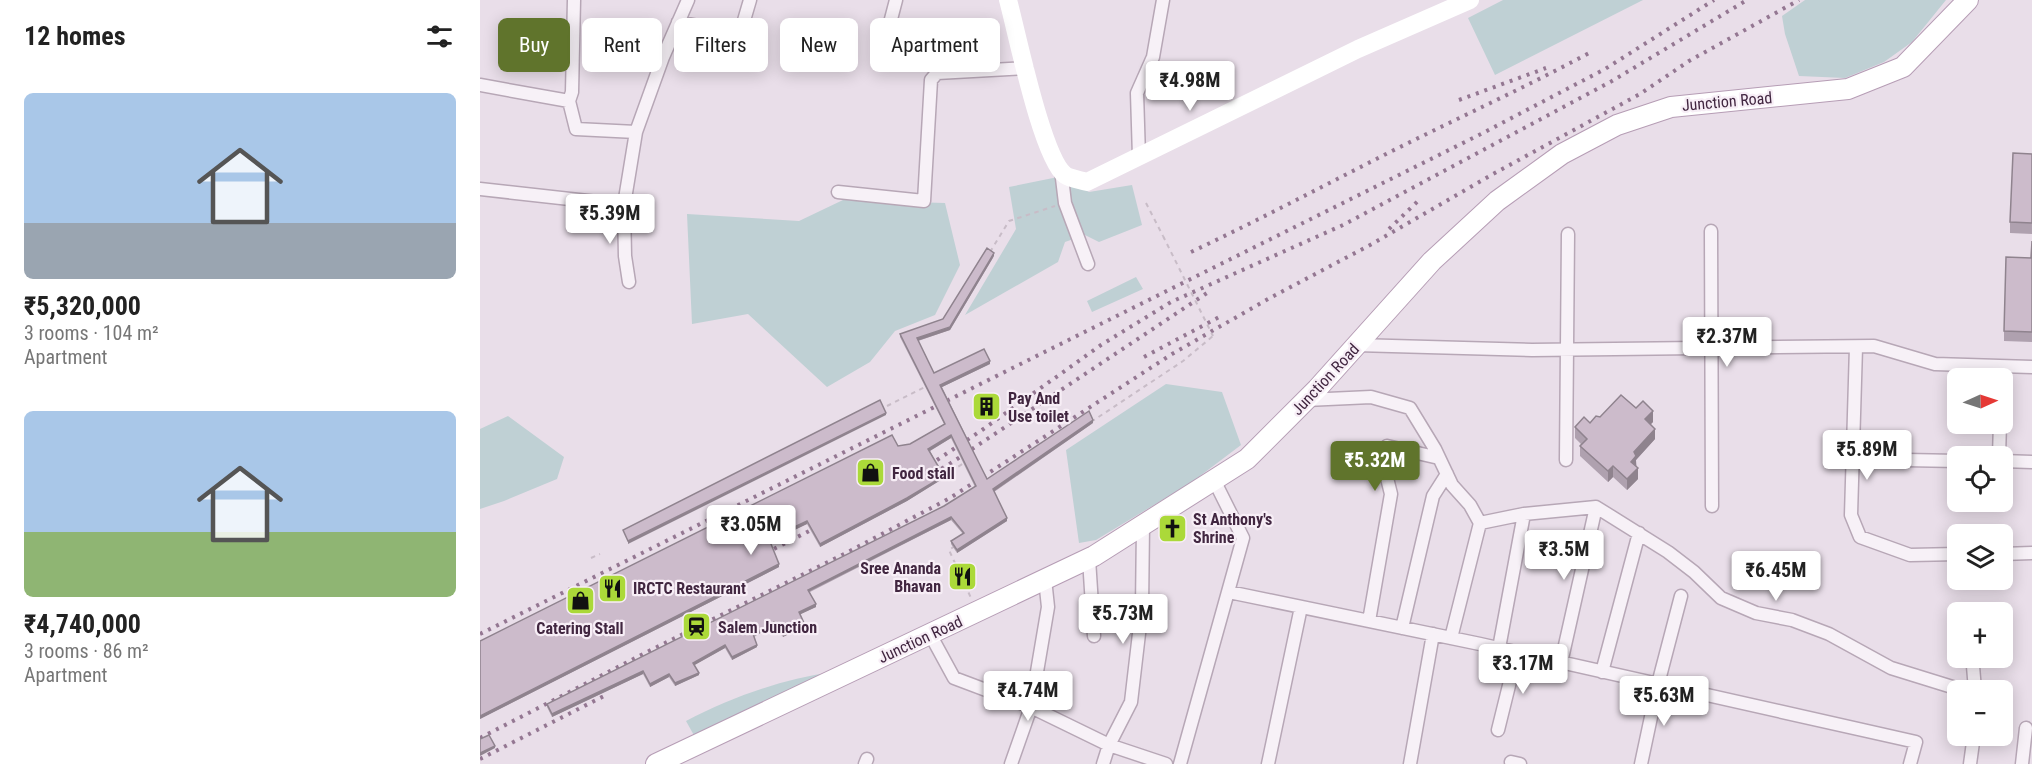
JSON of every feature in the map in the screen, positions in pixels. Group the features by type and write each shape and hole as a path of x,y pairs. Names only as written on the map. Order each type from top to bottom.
{"main road":[{"path":"1008,0 1038,118 1056,164 1066,176 1087,182 1359,50 1468,0"},
{"name":"Junction Road","path":"656,764 1089,558 1247,459 1305,400 1432,261 1497,201 1562,154 1617,125 1671,107 1848,89 1903,66 1968,0"}],"street":[{"path":"574,0 572,92 569,101 576,129 636,132"},
{"path":"680,18 688,0"},
{"path":"745,18 750,0"},
{"path":"891,18 896,0"},
{"path":"1139,157 1137,93 1153,57 1162,0"},
{"path":"629,282 625,256 624,204 636,132 674,31"},
{"path":"838,192 924,201 931,80 937,74 1026,68"},
{"path":"480,86 569,101"},
{"path":"1061,170 1065,203 1088,264"},
{"path":"480,189 624,204"},
{"path":"1711,231 1712,506"},
{"path":"1566,460 1568,234"},
{"path":"1356,345 1566,350 1874,346 1935,364 1968,368"},
{"path":"1856,347 1851,515 1860,537 1910,555 1947,554"},
{"path":"2013,370 2032,367"},
{"path":"1305,400 1371,397 1410,408 1452,484 1470,505 1480,522 1451,638"},
{"path":"1369,621 1391,494 1385,470 1387,446 1439,458"},
{"path":"1853,459 1947,461"},
{"path":"2013,461 2032,462"},
{"path":"1402,628 1433,496 1447,474"},
{"path":"1180,764 1243,538 1214,480"},
{"path":"1480,522 1524,514 1596,507 1694,572 1721,598 1756,613 1792,620 1829,634 1891,668 1947,685"},
{"path":"1561,663 1596,507"},
{"path":"1499,648 1524,514"},
{"path":"1102,764 1131,702 1142,608 1143,525"},
{"path":"1602,672 1638,533"},
{"path":"2013,554 2032,553"},
{"path":"1089,558 1094,636"},
{"path":"1011,764 1031,707 1047,606 1045,579"},
{"path":"1229,592 1499,648 1916,742 1910,764"},
{"path":"1641,764 1658,684 1681,596"},
{"path":"1268,764 1301,607"},
{"path":"930,634 954,678 1031,707 1109,745 1166,764"},
{"path":"1410,764 1433,634"},
{"path":"1498,730 1517,653"},
{"path":"2022,764 2026,728"},
{"path":"1970,764 1972,746"}],"path":[{"path":"986,259 1009,221 1065,203"},
{"path":"1086,425 1183,361 1213,336 1146,203"},
{"path":"887,406 932,383"},
{"path":"943,476 969,459"},
{"path":"959,544 949,550 977,612"},
{"path":"591,558 600,554"}],"shaded area":[{"path":"1503,0 1643,0 1495,75 1468,18"},
{"path":"1805,0 1946,0 1912,42 1884,62 1845,78 1799,76 1785,34 1782,16"},
{"path":"1058,177 1089,192 1132,185 1142,225 1099,242 1085,235 1065,242 1058,262 965,315 1016,229 1009,187"},
{"path":"843,200 945,203 960,265 935,315 895,331 870,362 827,387 748,314 692,324 687,214 799,221"},
{"path":"1136,277 1143,289 1092,312 1087,301"},
{"path":"1166,384 1222,392 1241,445 1192,482 1096,540 1079,543 1066,450"},
{"path":"508,416 564,457 557,479 480,509 480,429"},
{"path":"832,672 696,739 686,721 757,690 794,679"}],"building":[{"path":"2013,153 2032,154 2032,223 2010,222"},
{"path":"2032,241 2032,332 2004,331 2006,257 2031,258"},
{"path":"987,248 994,253 950,327 917,338 934,373 984,349 990,361 940,385 987,479 1089,411 1093,420 993,489 1007,518 957,550 951,541 964,533 951,517 808,590 816,604 799,612 804,623 783,634 774,622 753,634 757,645 732,657 725,645 693,663 699,673 675,683 669,674 650,684 643,671 552,714 547,704 944,506 976,486 951,435 928,449 944,476 820,544 807,521 769,539 779,564 480,716 480,641 892,435 898,446 910,444 945,424 900,334 943,319"},
{"path":"1621,395 1636,408 1643,401 1653,411 1645,419 1655,429 1634,452 1636,456 1631,462 1638,468 1627,479 1613,466 1608,471 1580,446 1587,439 1575,427 1584,417 1590,423 1596,416 1600,417"},
{"path":"880,400 886,413 628,541 623,530"},
{"path":"489,735 495,746 480,753 480,739"}],"railway":[{"path":"480,634 1481,134 1605,69 1714,0"},
{"path":"922,470 1101,345 1171,302 1343,225 1612,81 1747,0"},
{"path":"480,738 950,498 1172,354 1640,94 1689,61 1799,0"},
{"path":"1191,252 1589,53"},
{"path":"1459,100 1546,68"},
{"path":"1389,229 1419,200"},
{"path":"926,478 1207,293"},
{"path":"1144,357 1223,315"},
{"path":"758,557 825,523"},
{"path":"480,759 606,695"}],"place":[{"name":"Pay And Use toilet","path":"987,407"},
{"name":"Food stall","path":"871,473"},
{"name":"St Anthony's Shrine","path":"1172,528"},
{"name":"Sree Ananda Bhavan","path":"962,577"},
{"name":"IRCTC Restaurant","path":"612,588"},
{"name":"Catering Stall","path":"580,600"},
{"name":"Salem Junction","path":"697,627"}]}
